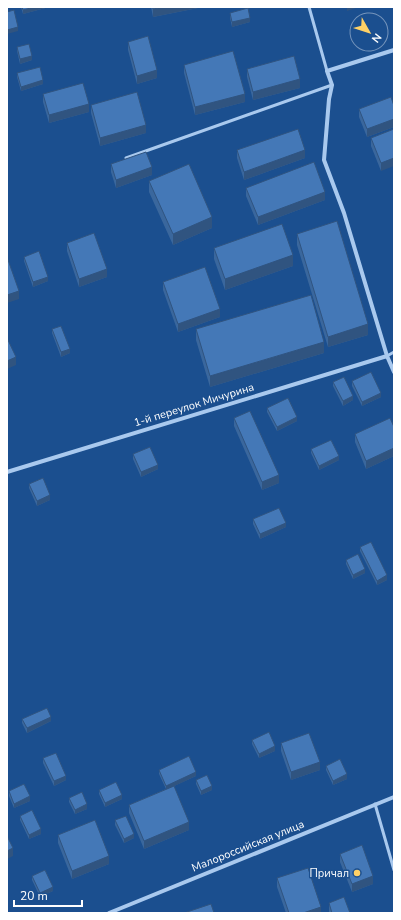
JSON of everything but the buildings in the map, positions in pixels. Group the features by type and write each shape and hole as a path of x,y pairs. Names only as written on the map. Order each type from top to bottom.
{"street":[{"path":"394,50 326,71 332,85 329,99 324,160 344,213 387,356 394,372"},
{"name":"1-й переулок Мичурина","path":"7,472 387,356"},
{"name":"Малороссийская улица","path":"109,913 394,797"}],"lane":[{"path":"309,7 326,71"},
{"path":"126,158 332,85"},
{"path":"387,356 394,352"},
{"path":"375,804 394,870"}],"place":[{"name":"Причал","path":"357,873"}]}
